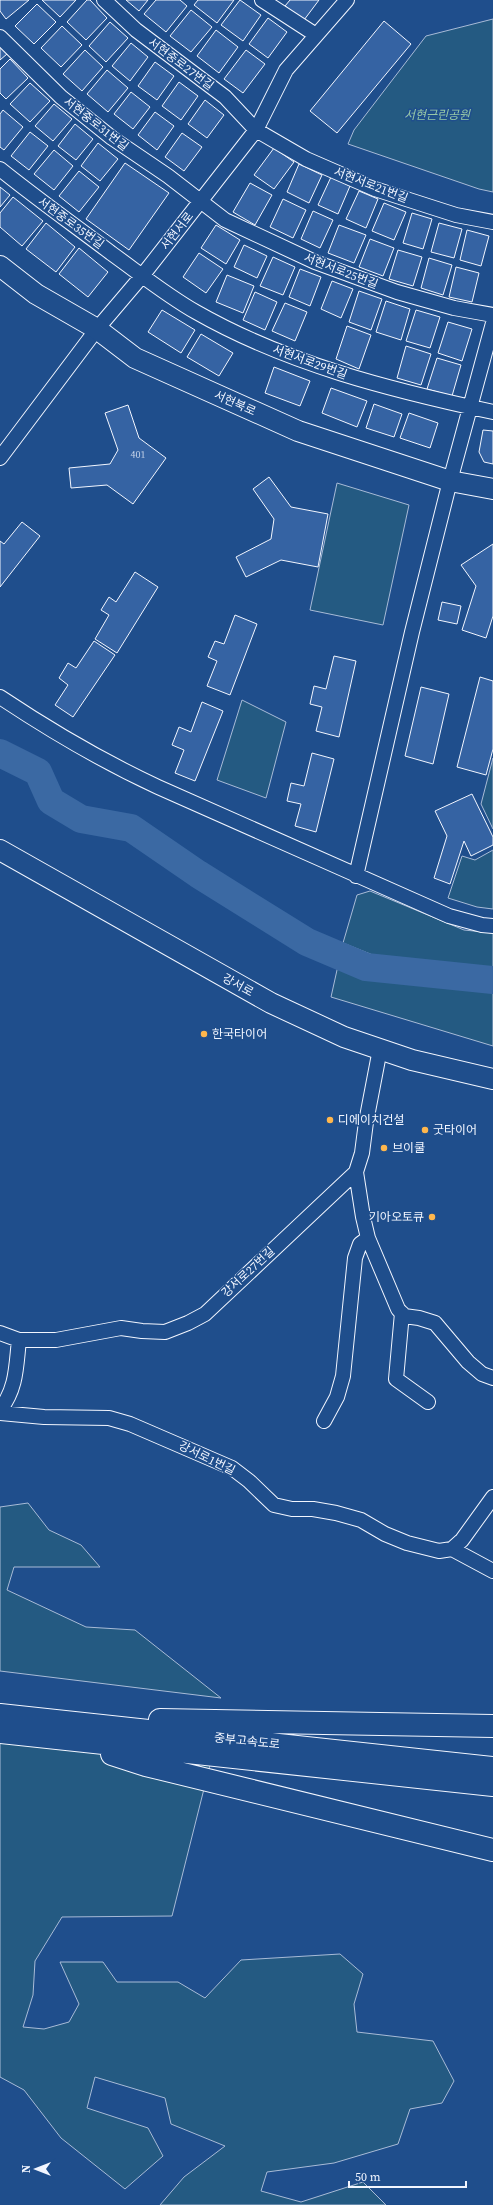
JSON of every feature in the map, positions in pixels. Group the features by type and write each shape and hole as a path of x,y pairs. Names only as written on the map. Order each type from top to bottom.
{"highway":[{"name":"중부고속도로","path":"0,1715 71,1731 493,1785"},
{"path":"71,1731 190,1720 493,1726"},
{"name":"중부고속도로","path":"0,1732 71,1731 493,1768"},
{"path":"71,1731 146,1765 493,1850"}],"street":[{"name":"서현중로27번길","path":"104,0 136,30 225,97 256,130"},
{"path":"262,0 316,35"},
{"name":"서현서로","path":"0,458 97,330 142,276 256,130 286,70 347,0"},
{"name":"서현중로31번길","path":"0,37 61,97 112,138 200,200"},
{"name":"서현서로21번길","path":"256,130 306,159 375,189 456,215 493,222"},
{"name":"서현중로35번길","path":"0,169 50,209 142,276"},
{"name":"서현서로25번길","path":"200,200 225,220 314,262 397,292 454,308 493,315"},
{"name":"서현북로","path":"0,266 36,294 97,330 135,358 298,431 450,481 493,489"},
{"name":"서현서로29번길","path":"142,276 196,312 264,345 349,377 426,398 493,412"},
{"path":"356,876 412,632 450,481 493,322"},
{"path":"0,697 68,741 111,765 356,876 449,916 482,925 493,926"},
{"name":"강서로","path":"0,850 270,1004 344,1038 412,1060 493,1079"},
{"name":"강서로27번길","path":"0,1333 20,1340 56,1340 121,1328 164,1332 188,1323 205,1314 356,1172 362,1153 366,1122 380,1050"},
{"path":"356,1172 368,1238 398,1309 404,1316 419,1318 435,1323 468,1362 482,1374 493,1378"},
{"path":"324,1421 337,1397 343,1376 355,1258 360,1244 368,1238"},
{"path":"402,1313 396,1379 428,1402"},
{"path":"0,1411 10,1398 15,1381 20,1340"},
{"name":"강서로1번길","path":"0,1411 44,1417 109,1418 130,1424 232,1468 274,1504 292,1509 313,1509 336,1512 361,1520 385,1534 407,1543 439,1550 452,1549"},
{"path":"493,1497 462,1540 452,1549 493,1571"}],"green space":[{"name":"서현근린공원","path":"493,19 493,192 479,189 348,144 354,130 426,36"},
{"path":"337,483 409,505 383,625 310,610"},
{"path":"242,700 286,722 266,798 217,780"},
{"path":"493,758 493,829 481,804"},
{"path":"493,850 493,909 477,907 448,898 462,856 475,860"},
{"path":"370,891 464,930 493,933 493,970 385,960 343,943 357,895"},
{"path":"339,961 369,974 493,987 493,1046 331,997"},
{"path":"28,1503 49,1530 81,1545 100,1567 14,1567 7,1590 86,1627 135,1630 221,1698 0,1671 0,1507"},
{"path":"0,1742 210,1765 172,1916 62,1917 35,1961 33,1995 23,2027 44,2029 69,2022 79,2004 60,1962 103,1962 117,1982 178,1982 205,1998 241,1960 340,1954 363,1974 354,2004 357,2032 433,2041 454,2081 442,2103 410,2109 398,2144 334,2163 267,2172 261,2191 301,2202 363,2182 386,2205 160,2205 184,2177 225,2146 171,2124 165,2098 95,2077 87,2108 148,2128 163,2156 125,2189 61,2138 24,2090 0,2077"}],"building":[{"path":"0,0 29,0 6,19 0,11"},
{"path":"42,0 76,0 60,17"},
{"path":"87,0 90,0 107,18 86,40 67,22"},
{"path":"126,0 148,0 139,11"},
{"path":"156,0 180,0 187,6 166,32 144,14"},
{"path":"198,0 234,0 217,23 194,5"},
{"path":"240,0 261,15 243,41 221,25"},
{"path":"290,0 319,0 304,20 285,6"},
{"path":"37,4 56,22 34,44 15,26"},
{"path":"191,10 212,27 191,52 170,36"},
{"path":"268,18 287,32 268,58 249,44"},
{"path":"384,21 411,44 337,133 310,111"},
{"path":"110,22 128,38 106,62 89,46"},
{"path":"62,26 82,45 61,67 41,48"},
{"path":"216,30 238,47 219,73 197,56"},
{"path":"131,43 148,57 130,81 112,66"},
{"path":"0,46 7,54 0,60"},
{"path":"85,50 103,67 82,91 63,74"},
{"path":"246,50 265,64 243,93 224,79"},
{"path":"10,59 28,78 6,99 0,93 0,69"},
{"path":"155,62 174,76 157,100 138,86"},
{"path":"107,70 128,88 108,112 87,94"},
{"path":"179,82 198,96 181,120 162,106"},
{"path":"30,83 50,101 30,122 10,104"},
{"path":"131,92 150,107 133,129 114,114"},
{"path":"205,100 224,115 207,138 188,124"},
{"path":"54,104 72,119 53,141 35,126"},
{"path":"3,110 23,127 4,150 0,147 0,114"},
{"path":"155,112 174,126 157,150 138,135"},
{"path":"75,124 93,139 76,160 58,146"},
{"path":"30,132 48,146 29,170 11,156"},
{"path":"182,133 202,147 184,171 165,157"},
{"path":"98,143 118,159 100,181 81,166"},
{"path":"274,148 294,162 274,189 254,175"},
{"path":"54,150 73,166 54,190 34,174"},
{"path":"125,163 169,193 129,250 86,219"},
{"path":"299,164 322,175 309,203 287,192"},
{"path":"79,171 99,187 79,212 59,196"},
{"path":"331,177 350,186 338,214 318,205"},
{"path":"250,183 272,195 255,225 233,212"},
{"path":"0,187 10,195 0,207"},
{"path":"359,191 378,199 366,228 346,219"},
{"path":"13,197 43,221 22,246 0,227 0,213"},
{"path":"283,199 306,210 293,238 270,227"},
{"path":"384,203 406,212 394,240 372,231"},
{"path":"313,211 333,220 320,248 301,239"},
{"path":"412,213 432,219 423,249 403,243"},
{"path":"46,223 75,247 56,272 26,249"},
{"path":"439,223 462,229 454,258 431,252"},
{"path":"216,225 240,240 226,264 201,248"},
{"path":"339,225 366,235 354,263 328,253"},
{"path":"467,230 489,236 481,266 460,260"},
{"path":"370,239 394,248 383,276 359,267"},
{"path":"244,245 267,256 257,278 234,267"},
{"path":"79,248 108,272 88,297 59,274"},
{"path":"398,250 422,257 413,286 389,279"},
{"path":"199,253 223,269 206,293 183,277"},
{"path":"273,257 295,267 283,295 260,286"},
{"path":"429,258 452,265 443,295 421,288"},
{"path":"456,267 479,273 472,302 449,297"},
{"path":"300,269 321,277 310,306 289,297"},
{"path":"227,275 254,286 243,313 216,302"},
{"path":"332,281 353,289 341,318 321,309"},
{"path":"359,291 382,299 371,330 349,322"},
{"path":"255,292 277,302 265,330 243,320"},
{"path":"386,301 410,309 401,340 376,332"},
{"path":"285,303 307,312 295,341 272,331"},
{"path":"162,310 195,330 181,353 148,332"},
{"path":"416,310 440,317 430,348 406,341"},
{"path":"448,322 472,329 462,361 438,353"},
{"path":"347,326 371,335 359,369 336,359"},
{"path":"201,334 233,353 219,376 187,357"},
{"path":"406,346 431,354 421,385 397,378"},
{"path":"437,358 461,365 452,396 427,389"},
{"path":"274,367 310,381 300,406 265,393"},
{"path":"331,388 367,401 357,427 322,413"},
{"path":"374,404 402,414 394,437 366,428"},
{"path":"128,405 139,438 166,458 133,504 107,485 71,488 69,468 110,464 118,450 105,413"},
{"path":"409,413 438,423 430,448 400,438"},
{"path":"483,430 493,431 493,464 484,462 479,452"},
{"path":"269,477 291,507 328,514 318,567 281,560 246,577 236,557 271,539 274,519 253,489"},
{"path":"22,522 40,536 0,587 0,541 4,544"},
{"path":"493,544 493,616 486,638 462,630 476,586 461,565"},
{"path":"135,572 158,587 117,653 95,639 109,615 101,610 109,597 116,602"},
{"path":"442,602 461,606 457,624 438,620"},
{"path":"235,615 257,624 230,695 207,686 217,661 208,657 215,641 224,644"},
{"path":"94,641 115,655 73,717 55,705 68,685 59,678 68,663 76,668"},
{"path":"334,656 356,661 339,737 316,731 322,707 310,704 314,686 326,689"},
{"path":"480,677 493,681 493,749 486,775 457,767"},
{"path":"421,687 449,694 433,764 405,756"},
{"path":"202,702 223,711 195,781 175,773 184,750 172,745 179,727 191,732"},
{"path":"312,753 334,759 316,832 295,826 301,804 287,801 291,783 304,786"},
{"path":"472,794 493,837 493,845 471,856 464,841 450,884 434,878 447,836 435,811"}],"waterway":[{"path":"0,753 38,772 51,801 81,819 131,828 198,874 307,942 366,967 493,980"}],"place":[{"name":"한국타이어","path":"204,1034"},
{"name":"디에이치건설","path":"330,1120"},
{"name":"굿타이어","path":"425,1130"},
{"name":"브이쿨","path":"384,1148"},
{"name":"기아오토큐","path":"432,1217"}]}
